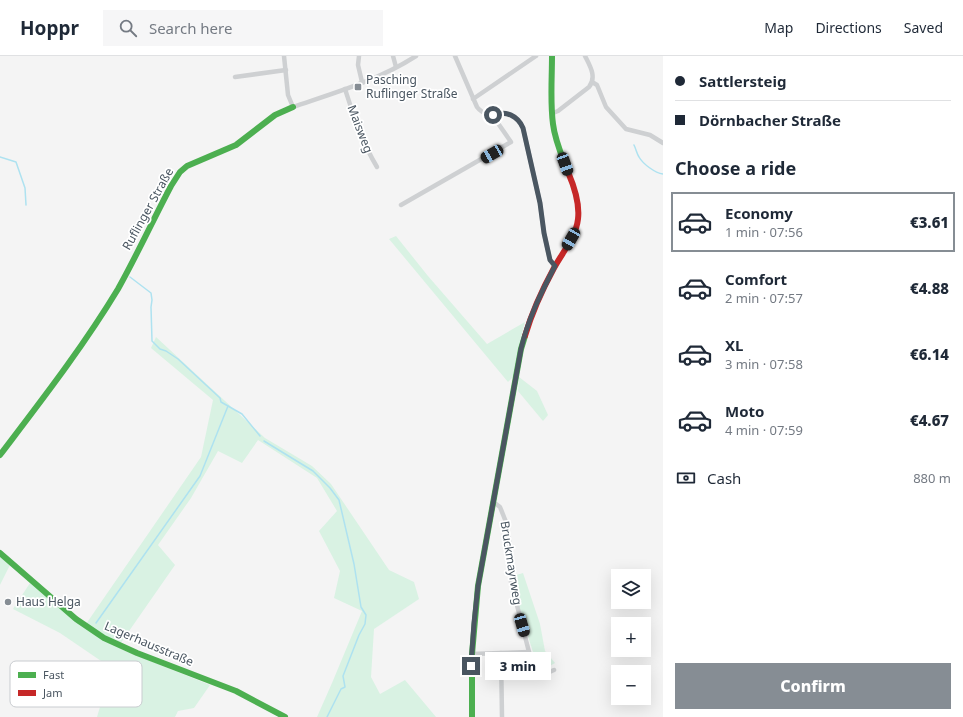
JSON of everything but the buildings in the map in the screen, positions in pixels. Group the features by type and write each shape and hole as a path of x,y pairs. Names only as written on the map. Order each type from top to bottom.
{"street":[{"path":"284,56 288,95 293,107"},
{"path":"359,56 358,63 362,82"},
{"path":"393,56 396,67"},
{"name":"Ruflinger Straße","path":"0,454 66,367 111,299 171,186 180,172 193,163 236,145 275,115 362,82 396,67 416,56"},
{"path":"401,205 511,142 495,119 492,116 481,112 473,99 456,58 461,56"},
{"path":"473,99 536,56"},
{"path":"472,717 472,654 478,586 524,338 532,313 577,224 578,214 574,194 555,138 552,56"},
{"path":"553,113 558,111 592,82 592,72 585,56"},
{"path":"235,77 286,70"},
{"path":"592,82 598,85 606,107 626,129 650,135 663,143"},
{"name":"Maisweg","path":"345,89 358,131 377,167"},
{"path":"492,116 500,113 510,114 518,119 522,125 540,203 544,233 550,260 555,266"},
{"name":"Bruckmayrweg","path":"493,503 500,507 506,522 511,552 511,582 529,652 532,677 538,677 554,670"},
{"name":"Lagerhausstraße","path":"0,553 76,619 104,638 236,691 285,717"},
{"path":"472,654 529,652"},
{"path":"501,653 502,717"}],"green space":[{"path":"396,236 428,276 487,344 525,322 514,376 508,382 389,239"},
{"path":"156,337 265,438 312,466 331,484 389,570 414,582 419,599 374,629 371,677 380,694 405,680 436,717 317,717 362,611 334,598 340,571 319,531 337,511 317,478 258,440 242,463 218,451 191,498 158,545 175,565 120,644 86,624 201,457 213,400 151,348"},
{"path":"519,377 537,391 548,415 543,421 518,391"},
{"path":"0,557 10,565 0,585"},
{"path":"523,573 540,624 545,651 555,663 534,675 533,652 518,605 513,576"},
{"path":"30,583 121,649 210,685 194,708 178,711 175,717 97,717 100,707 142,707 142,661 101,661 60,633 13,609"}],"waterway":[{"path":"634,145 641,160 653,170 663,174"},
{"path":"0,157 16,162 25,188 26,205"},
{"path":"130,277 151,293 152,341 160,349 178,359 220,398 221,402 242,414 260,436"},
{"path":"96,623 200,476 228,406"},
{"path":"264,441 313,471 330,488 339,500 354,564 361,607 366,615 365,624 359,635 343,676 345,687 341,689 327,717"}],"traffic: fast":[{"path":"552,56 551,99 553,124 557,142 568,172"},
{"path":"0,455 61,374 105,311 125,276 171,186 180,172 187,166 236,145 275,115 293,107"},
{"path":"472,717 472,654 478,586 521,349 525,336"},
{"path":"0,553 76,619 104,638 137,653 236,691 285,717"}],"traffic: jam":[{"path":"525,336 541,293 572,238 577,226 577,201 568,172"}],"place":[{"name":"Pasching Ruflinger Straße","path":"358,87"},
{"name":"Haus Helga","path":"8,602"}],"route":[{"path":"471,666 478,586 521,349 526,328 532,313 555,266 550,260 544,233 540,203 522,125 518,119 510,114 500,113 493,115"}]}
